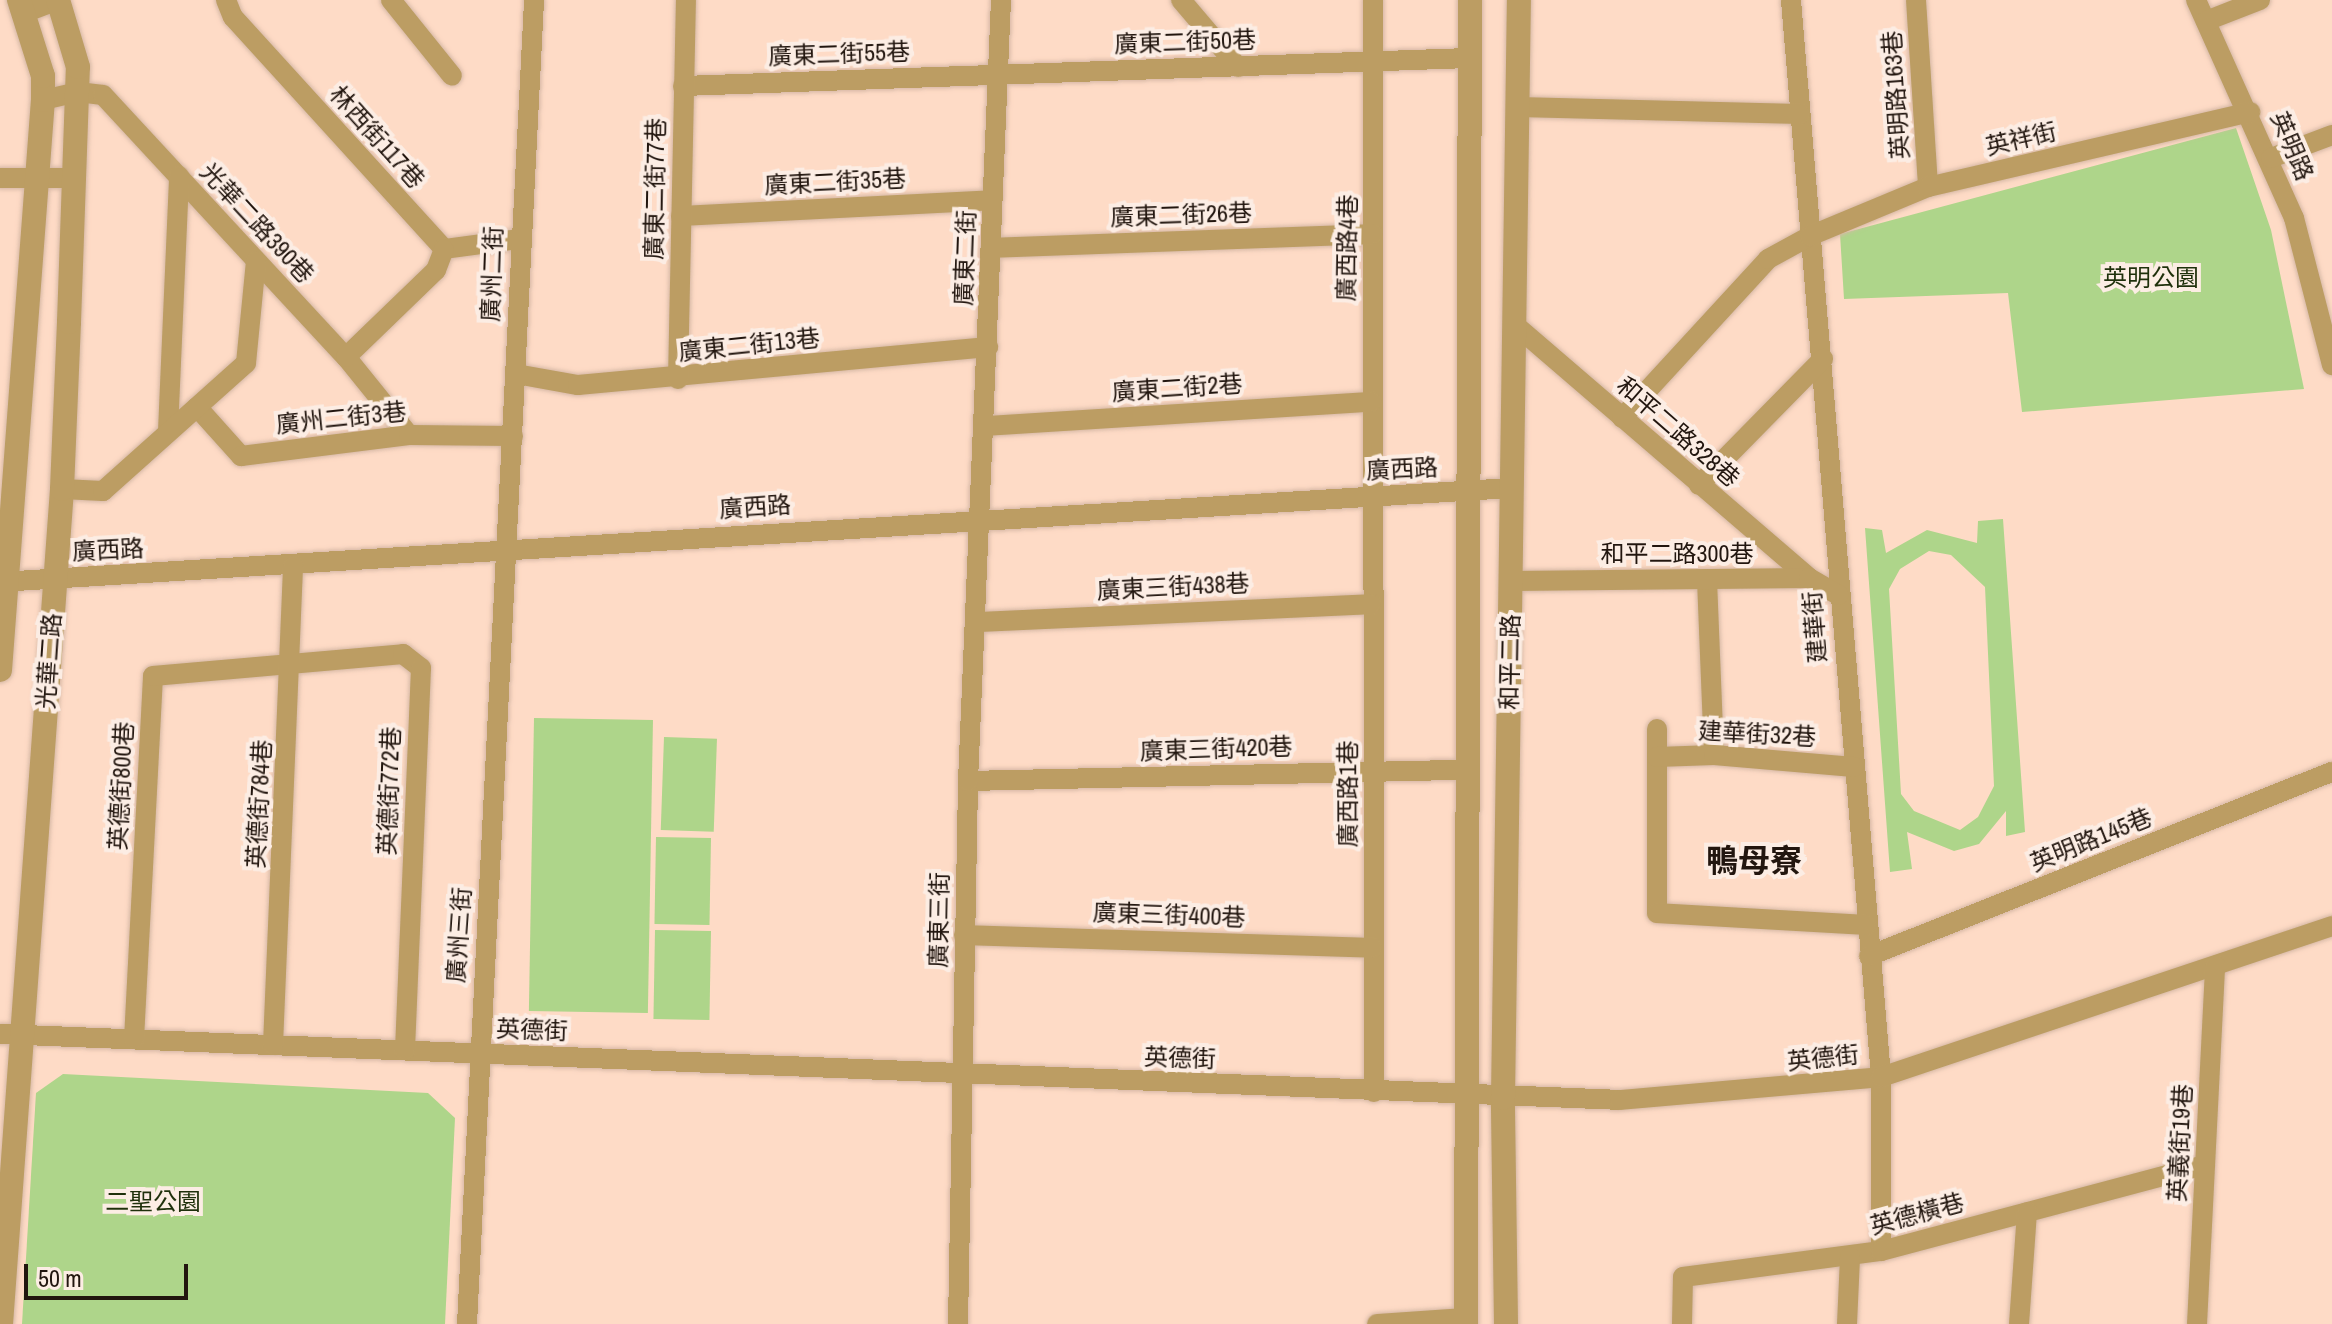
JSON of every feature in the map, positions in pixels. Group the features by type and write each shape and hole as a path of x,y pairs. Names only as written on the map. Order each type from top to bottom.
{"street":[{"path":"22,6 58,0"},
{"name":"光華二路","path":"1,1324 10,1034 62,489 78,67 58,0"},
{"name":"林西街117巷","path":"226,0 233,17 444,249"},
{"path":"391,0 452,76"},
{"name":"廣州二街","path":"509,550 519,239 534,0"},
{"name":"廣東二街77巷","path":"678,379 686,0"},
{"name":"廣東二街","path":"983,518 1001,0"},
{"path":"1181,0 1238,67"},
{"name":"廣西路4巷","path":"1371,497 1373,0"},
{"name":"和平二路","path":"1466,1321 1464,491 1470,0"},
{"name":"和平二路","path":"1506,1324 1503,1098 1519,0"},
{"name":"建華街","path":"1791,0 1881,1077 1881,1251"},
{"name":"英明路163巷","path":"1916,0 1928,187"},
{"name":"英明路","path":"2196,0 2271,158 2294,218 2332,365"},
{"path":"2206,21 2260,0"},
{"name":"光華二路","path":"0,670 3,581 43,100 43,76 22,6"},
{"name":"廣東二街50巷","path":"998,74 1469,58"},
{"name":"廣東二街55巷","path":"683,86 998,74"},
{"path":"43,100 78,92"},
{"name":"光華二路390巷","path":"78,92 103,95 346,357 409,435"},
{"path":"1518,107 1800,114"},
{"name":"英祥街","path":"1622,418 1768,259 1810,236 1928,187 2250,112"},
{"path":"2271,158 2332,135"},
{"path":"168,431 179,176"},
{"path":"0,178 75,178"},
{"name":"廣東二街35巷","path":"681,216 992,200"},
{"name":"廣東二街26巷","path":"991,248 1373,234"},
{"path":"346,357 436,270 444,249 519,239"},
{"path":"62,489 103,491 246,363 256,261"},
{"name":"和平二路328巷","path":"1514,324 1809,578"},
{"name":"廣東二街13巷","path":"516,374 578,385 678,379 988,347"},
{"path":"1699,485 1823,359"},
{"name":"廣東二街2巷","path":"986,426 1371,402"},
{"name":"廣州二街3巷","path":"197,407 241,456 409,435 513,436"},
{"name":"廣西路","path":"3,581 293,566 983,518 1513,488"},
{"name":"廣西路1巷","path":"1371,497 1375,770 1372,948 1374,1092"},
{"name":"廣東三街","path":"958,1324 968,781 983,518"},
{"name":"廣州三街","path":"467,1324 477,1054 509,550"},
{"name":"英德街784巷","path":"273,1045 292,664 293,566"},
{"path":"1809,578 1839,595"},
{"name":"和平二路300巷","path":"1511,581 1809,578"},
{"path":"1707,580 1714,755"},
{"name":"廣東三街438巷","path":"978,622 1371,604"},
{"name":"英德街772巷","path":"292,664 403,654 421,668 405,1050"},
{"name":"英德街800巷","path":"134,1039 153,676 292,664"},
{"path":"1657,729 1657,913 1866,925"},
{"name":"建華街32巷","path":"1657,757 1714,755 1853,767"},
{"name":"廣東三街420巷","path":"968,781 1464,770"},
{"name":"英明路145巷","path":"1869,956 2332,772"},
{"name":"英德街","path":"10,1034 1503,1098 1666,1098 1881,1077 2332,926"},
{"name":"廣東三街400巷","path":"964,935 1372,948"},
{"name":"英義街19巷","path":"2197,1324 2215,966"},
{"name":"英德橫巷","path":"1682,1324 1683,1277 1881,1251 2205,1165"},
{"path":"2019,1324 2027,1212"},
{"path":"1847,1324 1850,1257"},
{"path":"1377,1324 1466,1321"}],"green space":[{"name":"英明公園","path":"2236,128 2271,230 2304,389 2022,412 2008,293 1844,299 1840,234"},
{"path":"2003,519 2025,832 2006,836 2006,811 1979,844 1954,851 1907,832 1912,869 1890,872 1865,528 1882,530 1886,553 1927,530 1977,543 1978,521","holes":["1929,551 1951,555 1985,587 1994,786 1978,817 1960,830 1914,811 1901,794 1889,589 1900,569"]},
{"path":"534,718 653,720 648,1013 529,1011"},
{"path":"664,737 717,739 714,832 661,830"},
{"path":"656,837 711,838 709,925 654,924"},
{"path":"655,930 711,931 709,1020 653,1019"},
{"name":"二聖公園","path":"63,1074 428,1093 455,1118 445,1324 22,1324 36,1093"}],"district":[{"name":"鴨母寮","path":"1754,861"}]}
